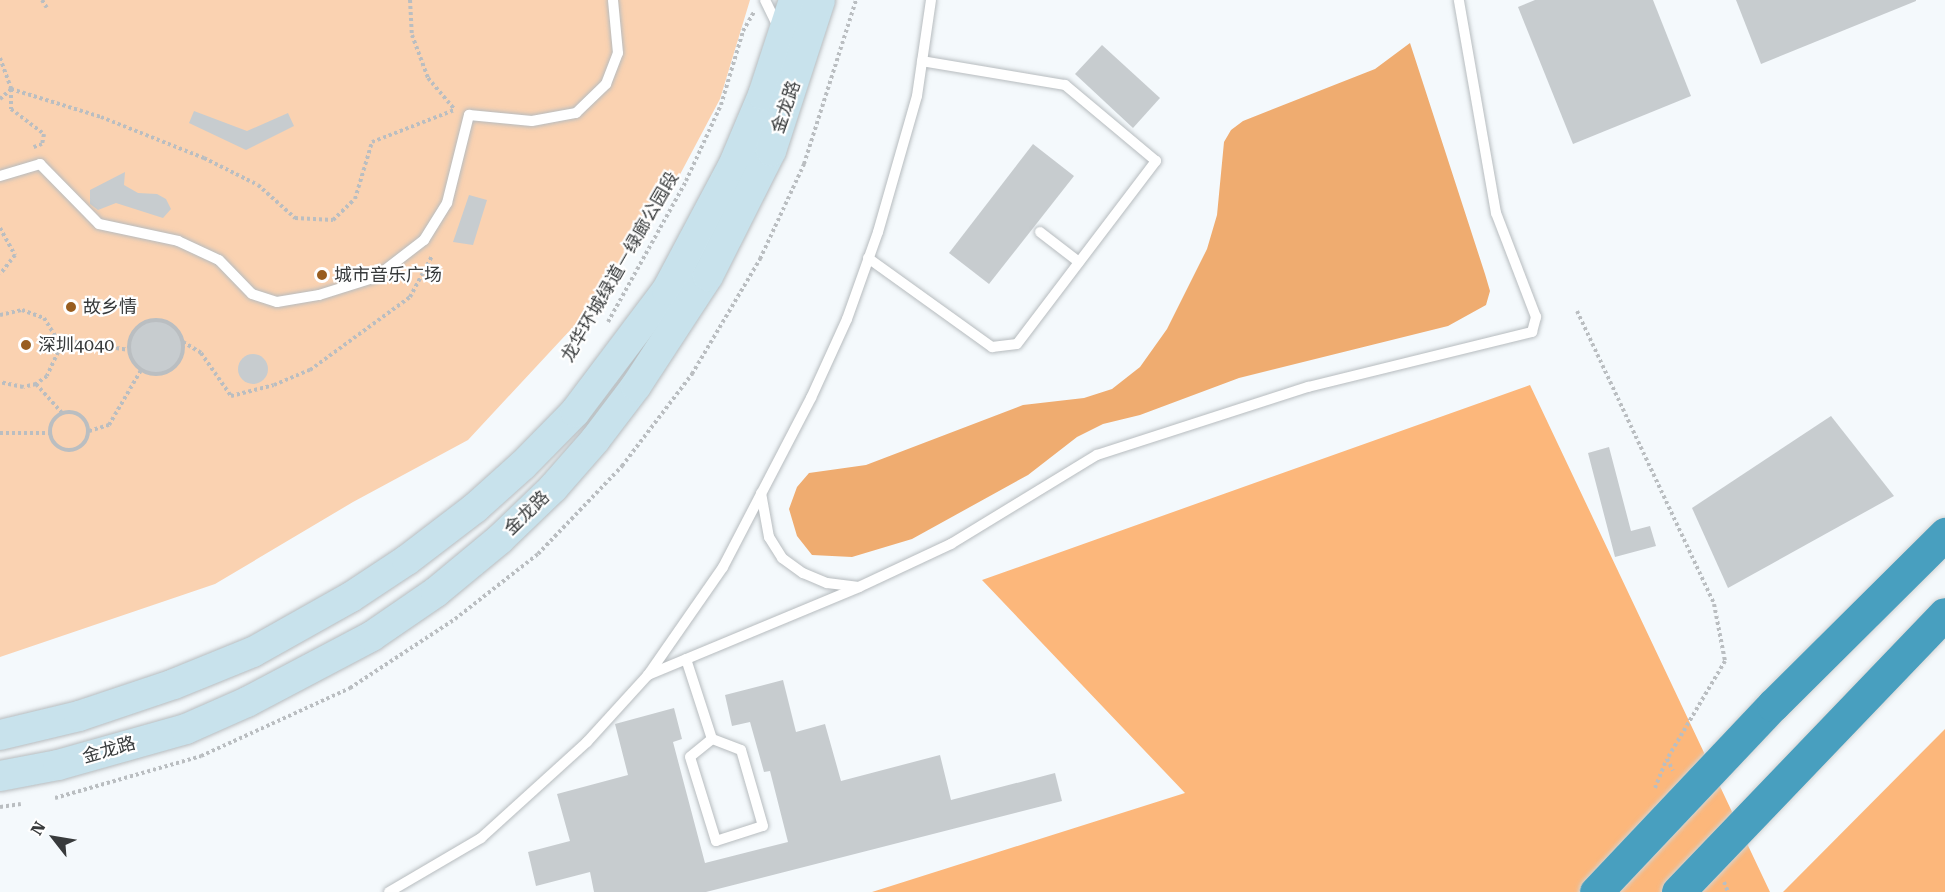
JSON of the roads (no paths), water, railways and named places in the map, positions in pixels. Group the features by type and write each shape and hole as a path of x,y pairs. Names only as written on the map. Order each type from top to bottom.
{"highway":[{"path":"1596,892 1773,705 1945,534"},
{"path":"1678,892 1945,614"}],"main road":[{"name":"金龙路","path":"0,735 78,716 253,652 351,597 475,508 575,412 667,290 733,166 781,43 794,0"},
{"name":"金龙路","path":"0,776 58,765 186,729 247,702 372,636 436,592 507,532 595,440 642,378 708,276 771,151 820,0"}],"lane":[{"path":"0,176 40,164 99,224 178,241 219,260 252,294 277,302 319,295 376,277 424,240 447,203 468,115 532,121 576,113 606,84 618,53 613,0"},
{"path":"389,892 481,838 587,742 648,675 723,567 825,368 868,258 917,96 931,0"},
{"path":"648,675 859,587 951,544 1096,455 1308,387 1532,332 1536,317 1496,213 1459,0"},
{"path":"761,3 781,43"},
{"path":"868,258 992,347 1017,344 1156,161 1065,85 922,61"},
{"path":"1040,232 1079,262"},
{"path":"761,494 769,537 782,558 803,573 827,583 859,587"},
{"path":"686,659 712,739"},
{"path":"712,739 741,750 763,826 716,841 690,757 712,739"}],"place":[{"name":"城市音乐广场","path":"322,275"},
{"name":"故乡情","path":"71,307"},
{"name":"深圳4040","path":"26,345"}]}
